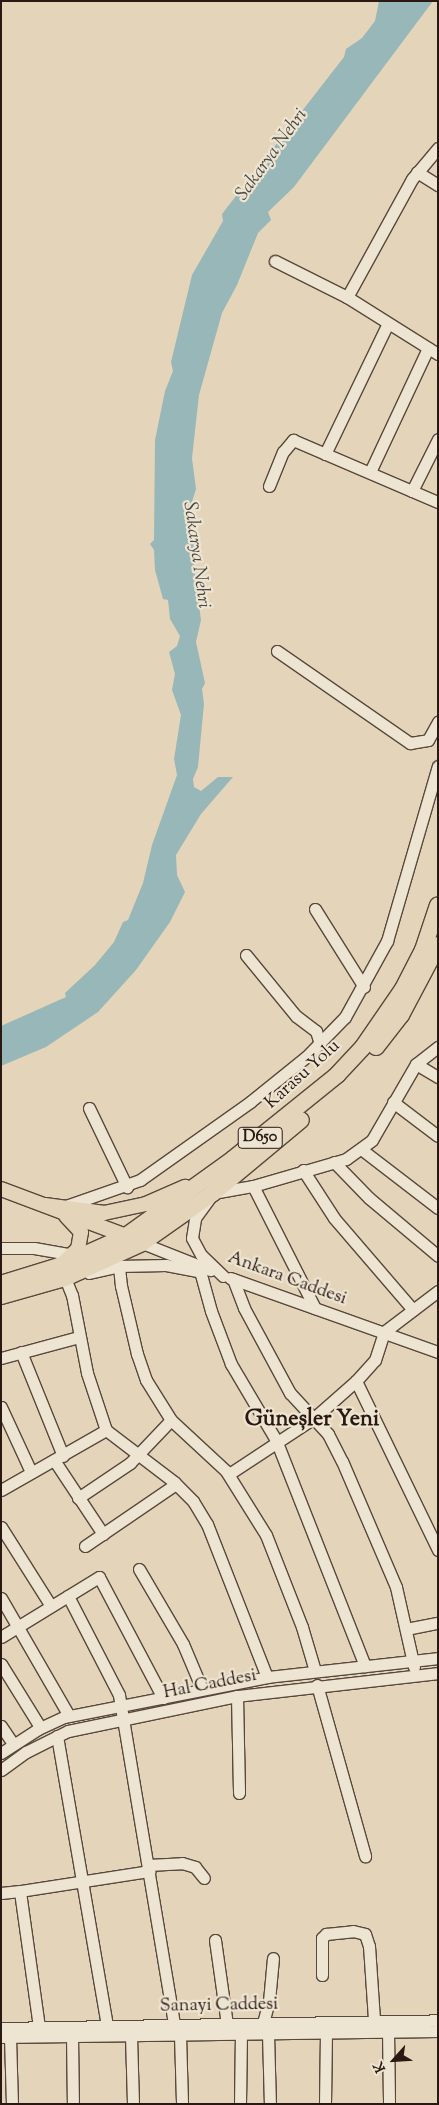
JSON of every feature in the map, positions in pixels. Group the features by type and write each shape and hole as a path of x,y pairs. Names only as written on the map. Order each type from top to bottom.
{"highway":[{"name":"Karasu Yolu","path":"1,1284 62,1272 126,1236 233,1159 337,1075 363,1047 403,989 423,950 438,905"},
{"name":"Karasu Yolu","path":"1,1296 142,1243 213,1193 355,1072 402,1015 438,945"}],"main road":[{"path":"46,1204 104,1213 146,1204 188,1185 233,1159"},
{"path":"1,1189 46,1204 126,1236"},
{"path":"46,1204 78,1226 80,1242 62,1272"}],"street":[{"path":"347,297 417,172 438,148"},
{"path":"417,172 438,185"},
{"path":"275,261 347,297 433,351 370,472"},
{"path":"325,454 388,323"},
{"path":"412,491 438,439"},
{"path":"270,486 283,452 291,441 370,472 438,502"},
{"path":"277,650 410,743 428,740 438,722"},
{"path":"63,1207 127,1187 250,1102 320,1044 345,1017 364,987 393,923 438,766"},
{"path":"315,909 364,987"},
{"path":"246,955 296,1016 316,1031 320,1044"},
{"path":"415,1675 414,1661 396,1587 342,1461 328,1434 290,1393 228,1277 201,1255 192,1238 195,1218 213,1193 254,1186 303,1170 346,1159 361,1149 372,1140 416,1064 437,1047"},
{"path":"416,1064 438,1077"},
{"path":"394,1102 438,1136"},
{"path":"89,1108 127,1187"},
{"path":"361,1149 438,1208"},
{"path":"334,1162 368,1198 438,1256"},
{"path":"303,1170 334,1218 412,1310"},
{"path":"254,1186 315,1308"},
{"name":"Ankara Caddesi","path":"126,1236 228,1277 438,1352"},
{"path":"1,1248 34,1248 72,1255"},
{"path":"228,1277 166,1265 119,1266 62,1272 72,1296 79,1337 106,1430 176,1484 193,1501 207,1524 267,1677"},
{"path":"119,1266 121,1286 137,1354 146,1380 171,1420 228,1474 266,1535 302,1627 315,1671"},
{"path":"200,1271 211,1311 231,1364 276,1440 365,1666"},
{"path":"228,1474 276,1440 314,1418 356,1381 375,1360 384,1332 438,1291"},
{"path":"1,1358 79,1337"},
{"path":"21,1352 59,1458 78,1498 103,1534"},
{"path":"356,1381 438,1550"},
{"path":"1,1408 6,1430 31,1472"},
{"path":"78,1498 138,1455 171,1420"},
{"path":"1,1490 106,1430"},
{"path":"85,1546 176,1484"},
{"path":"1,1527 51,1606"},
{"path":"139,1569 183,1644 202,1689"},
{"path":"1,1637 99,1577 163,1698"},
{"path":"68,1596 122,1705 174,2023"},
{"path":"1,1598 19,1625 69,1716"},
{"path":"406,1629 438,1624"},
{"name":"Hal Caddesi","path":"1,1753 40,1727 69,1716 267,1677 438,1658"},
{"path":"1,1664 40,1727"},
{"name":"Hal Caddesi","path":"1,1770 26,1752 57,1736 124,1720 237,1696 317,1685 438,1673"},
{"path":"317,1685 365,1856"},
{"path":"237,1696 239,1793"},
{"path":"1,1726 14,1744"},
{"path":"57,1736 107,2026"},
{"path":"1,1893 83,1883 149,1868 182,1863 195,1867 204,1878"},
{"path":"20,1891 39,2027"},
{"path":"322,1975 322,1938 326,1934 353,1931 365,1934 369,1946 374,2020"},
{"path":"215,1940 227,2024"},
{"path":"270,2104 265,2029 273,1958"},
{"name":"Sanayi Caddesi","path":"5,2037 241,2034 265,2029 374,2020 438,2020"},
{"name":"Sanayi Caddesi","path":"1,2028 174,2023 227,2024 265,2029 326,2032 438,2031"},
{"path":"388,2030 389,2104"},
{"path":"325,2104 326,2032"},
{"path":"240,2104 241,2034"},
{"path":"180,2035 182,2104"},
{"path":"72,2036 74,2104"},
{"path":"131,2036 133,2104"},
{"path":"5,2037 12,2104"}],"water":[{"name":"Sakarya Nehri","path":"379,1 433,1 294,187 268,212 271,220 258,233 237,285 222,313 199,395 192,458 196,489 191,505 196,559 194,567 201,620 196,642 205,683 202,689 204,704 198,767 193,779 194,787 201,791 218,777 233,777 201,814 176,855 177,875 185,892 170,922 136,970 98,1012 46,1047 1,1066 1,1026 66,997 65,993 95,965 114,942 123,922 128,920 143,883 152,845 177,775 174,759 181,715 172,690 175,674 169,652 177,646 180,636 170,619 168,600 163,599 155,570 154,550 150,544 154,540 155,440 165,391 173,371 171,362 192,275 223,221 222,214 344,57 346,49 362,38 375,21"}],"district":[{"name":"Güneşler Yeni","path":"312,1421"}]}
